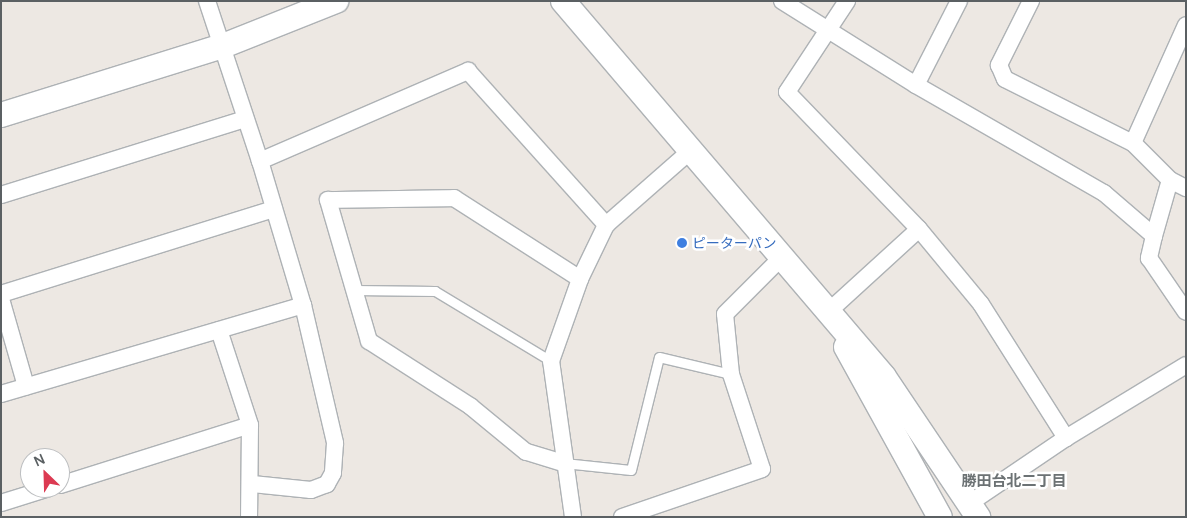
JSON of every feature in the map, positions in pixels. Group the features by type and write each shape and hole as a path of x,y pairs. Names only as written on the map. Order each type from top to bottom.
{"street":[{"path":"207,1 260,161 303,305 335,443 333,473 327,484 311,490 252,484"},
{"path":"1,115 222,46 336,1"},
{"path":"564,1 689,152 884,377 974,510 1066,438 1186,365"},
{"path":"782,1 916,85 1104,193 1154,236"},
{"path":"847,1 829,32 787,92 918,229 981,304 1066,438"},
{"path":"916,85 959,1"},
{"path":"1031,1 999,65 1005,79 1134,143 1170,180 1186,188"},
{"path":"1134,143 1186,25"},
{"path":"260,161 468,71 606,225"},
{"path":"1,195 246,119"},
{"path":"573,517 563,463 551,361 580,278 606,225 689,152"},
{"path":"1170,180 1149,258 1186,312"},
{"path":"563,463 526,452 470,406 369,341 328,200 454,198 580,278"},
{"path":"1,294 274,209"},
{"path":"828,312 918,229"},
{"path":"622,517 762,469 731,374 725,314 781,258"},
{"path":"1,300 26,386"},
{"path":"1,394 303,305"},
{"path":"828,312 940,517"},
{"path":"219,330 250,425 252,484 249,517"},
{"path":"70,482 250,425"},
{"path":"1,503 20,497"}],"lane":[{"path":"354,290 434,292 551,361"},
{"path":"563,463 631,470 659,357 731,374"}],"place":[{"name":"ピーターパン","path":"682,243"}],"district":[{"name":"勝田台北二丁目","path":"1014,481"}]}
